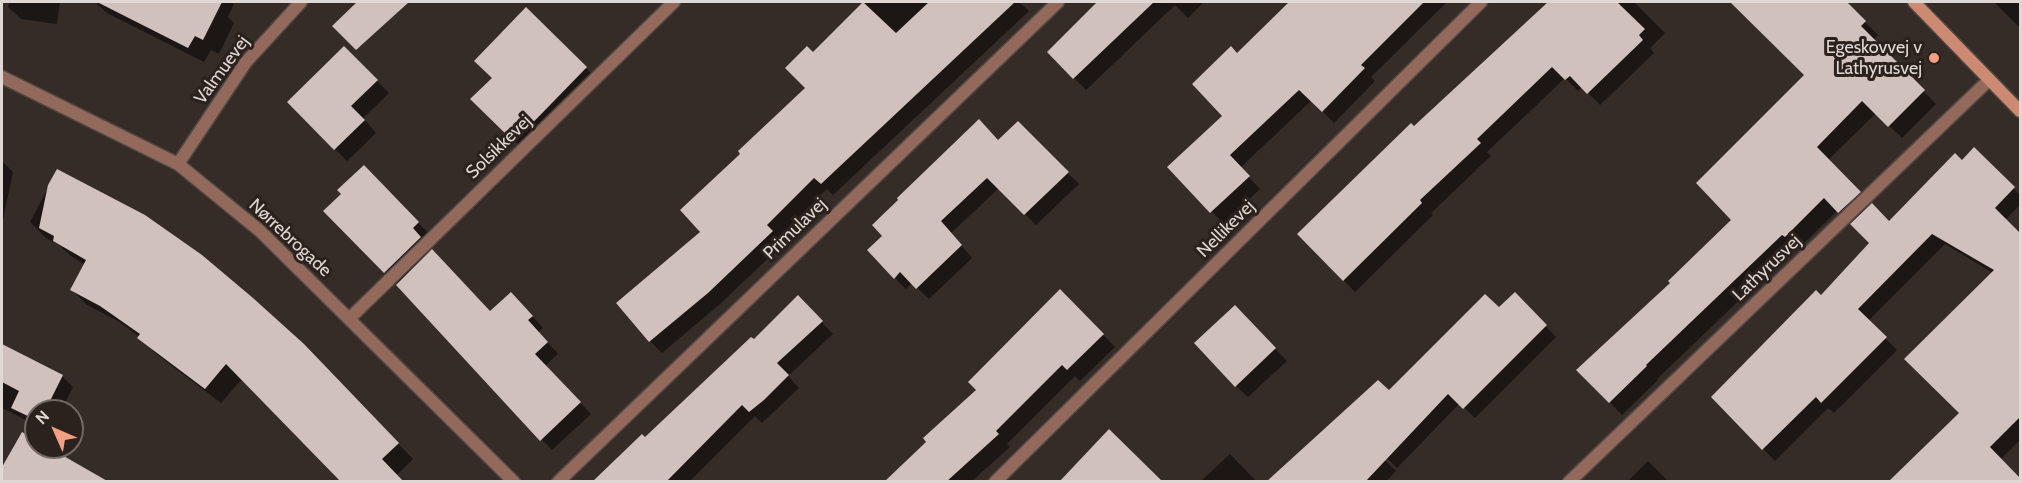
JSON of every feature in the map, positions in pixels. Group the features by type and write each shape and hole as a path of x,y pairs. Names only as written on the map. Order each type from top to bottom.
{"street":[{"name":"Valmuevej","path":"178,164 246,62 301,2"},
{"name":"Solsikkevej","path":"349,319 674,2"},
{"name":"Primulavej","path":"558,482 1058,2"},
{"name":"Nellikevej","path":"995,482 1481,2"},
{"path":"1914,2 2020,111"},
{"name":"Nørrebrogade","path":"2,77 178,164 260,231 514,482"},
{"name":"Lathyrusvej","path":"1569,482 1989,80"}],"building":[{"path":"97,2 222,2 203,40 195,36 188,48"},
{"path":"357,2 409,2 356,50 332,26"},
{"path":"863,2 896,33 929,2 1015,2 821,184 814,178 767,225 773,231 708,293 649,342 616,303 700,232 680,210 740,154 738,151 805,88 785,68 807,46 813,52"},
{"path":"1097,2 1154,2 1073,79 1047,52"},
{"path":"1289,2 1424,2 1361,65 1365,68 1322,112 1299,90 1230,155 1250,176 1210,213 1167,167 1222,116 1192,84 1231,46 1237,53"},
{"path":"1548,2 1617,2 1645,29 1639,35 1643,40 1587,94 1570,76 1565,80 1552,67 1477,139 1481,143 1420,200 1422,203 1343,281 1297,234 1411,123 1414,126"},
{"path":"1730,2 1847,2 1866,21 1861,26 1925,90 1888,127 1862,101 1817,147 1861,192 1838,213 1824,198 1785,237 1782,235 1609,403 1576,370 1670,283 1668,281 1731,220 1696,183 1804,75"},
{"path":"526,7 587,67 514,142 470,99 492,78 474,61"},
{"path":"344,46 378,80 351,106 365,120 334,150 287,102"},
{"path":"979,119 998,140 1018,121 1069,172 1024,215 987,178 941,221 962,245 916,289 900,272 894,279 867,250 882,236 872,225"},
{"path":"1974,147 2015,187 1995,208 2020,233 2020,417 1990,447 2020,478 2020,482 1888,482 1959,413 1904,359 1994,270 1932,234 1858,309 1887,337 1821,403 1816,397 1762,450 1711,397 1816,290 1821,295 1869,243 1850,224 1872,203 1889,221 1955,153 1962,160"},
{"path":"364,165 419,222 413,228 421,237 384,273 323,211 341,194 337,190"},
{"path":"57,169 145,215 202,255 304,344 399,443 382,459 404,482 341,482 226,364 205,389 137,338 140,334 100,306 70,290 86,260 53,241 54,236 39,228 48,185"},
{"path":"432,249 490,311 511,292 533,316 528,320 548,342 535,354 581,402 540,441 396,285"},
{"path":"1060,289 1104,334 1067,370 1062,365 996,431 999,434 946,482 884,482 926,442 923,438 976,390 968,382"},
{"path":"1515,292 1547,325 1463,409 1448,394 1365,482 1266,482 1378,380 1389,390 1485,294 1499,307"},
{"path":"798,295 823,321 777,363 789,375 764,400 749,412 742,405 666,482 592,482 642,434 645,437 751,337 754,339"},
{"path":"1235,305 1276,348 1235,387 1194,343"},
{"path":"2,344 63,375 51,399 24,399 24,414 11,408 19,391 2,382"},
{"path":"1109,429 1163,482 1059,482"},
{"path":"22,432 24,433 24,459 69,459 109,482 2,482 2,467"}],"place":[{"name":"Egeskovvej v Lathyrusvej","path":"1934,58"}]}
